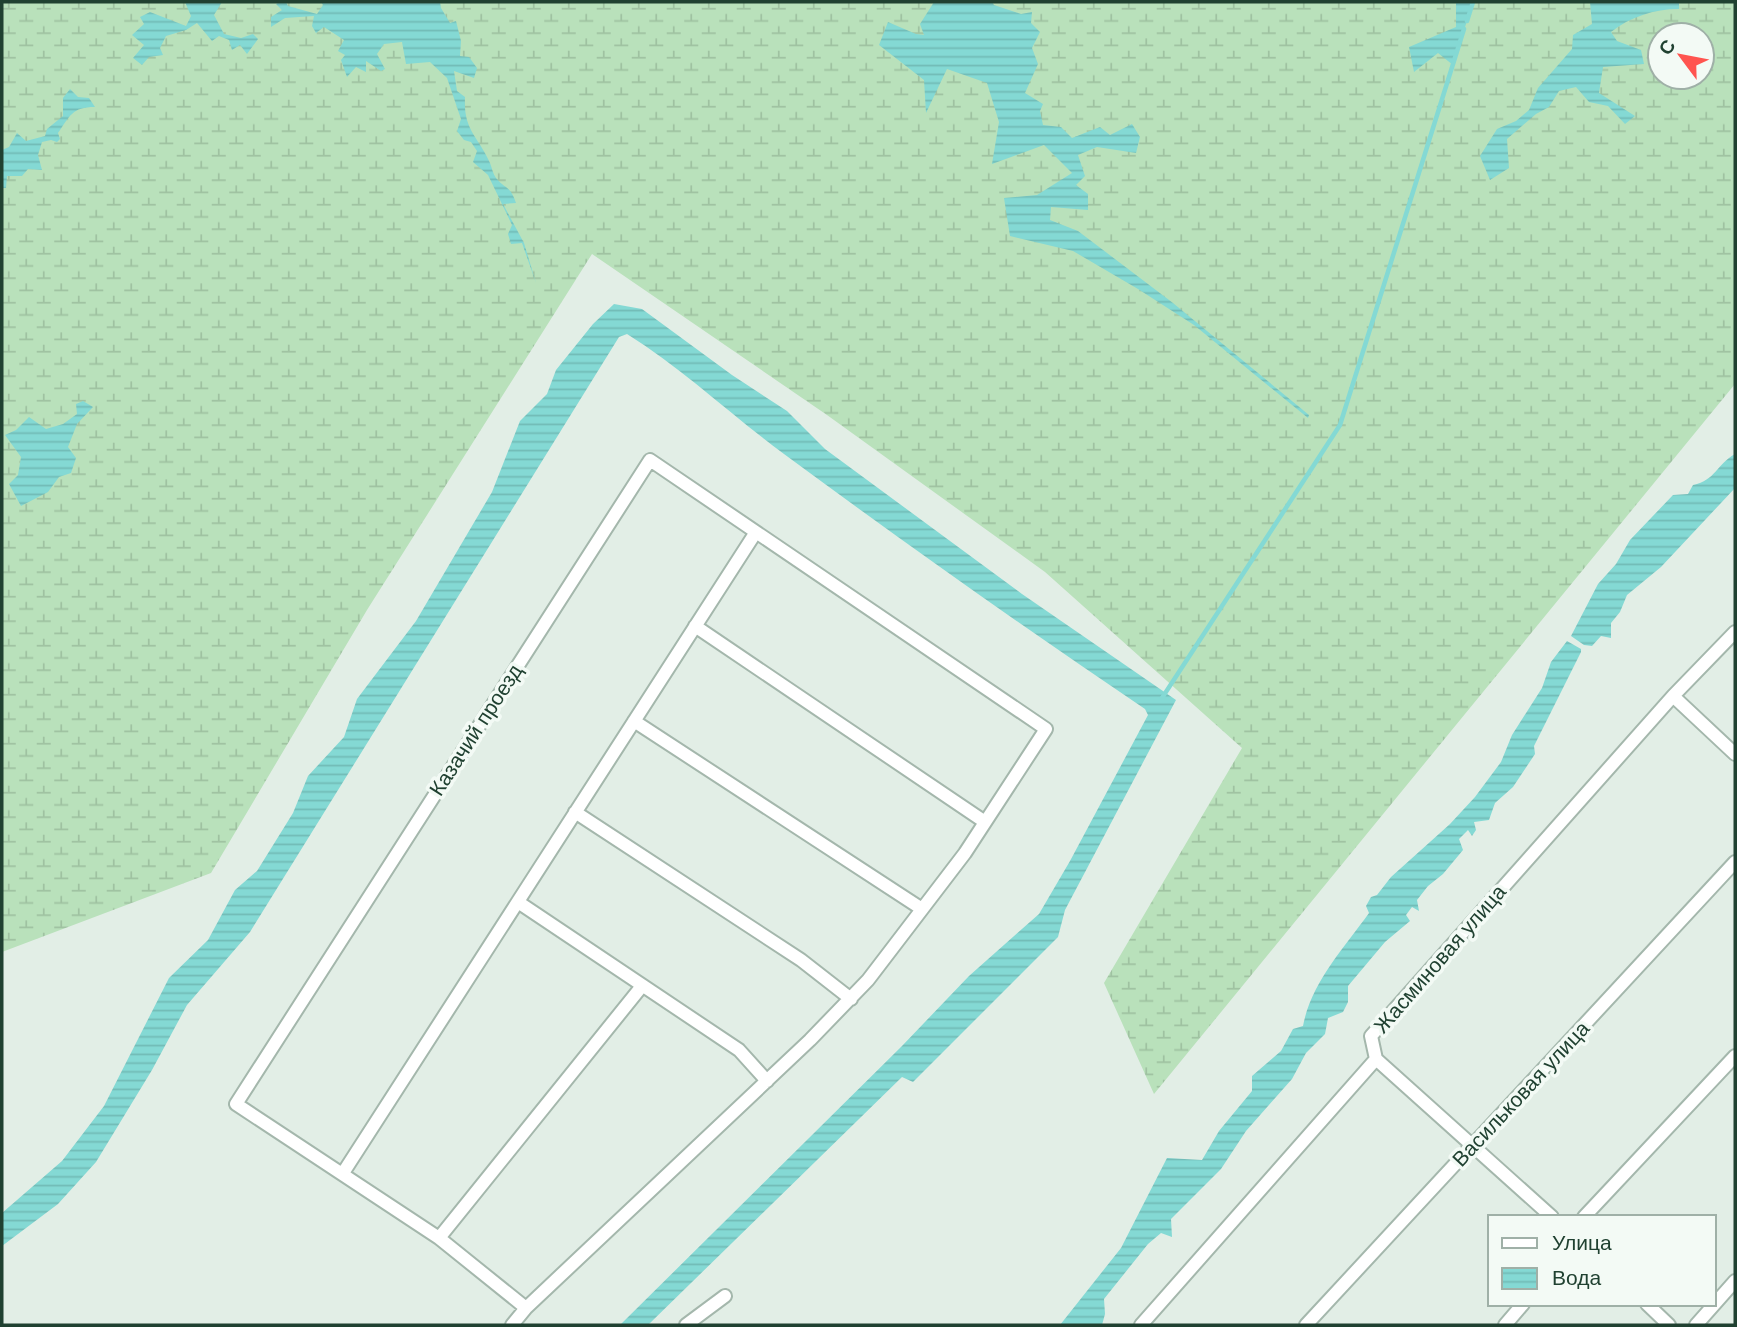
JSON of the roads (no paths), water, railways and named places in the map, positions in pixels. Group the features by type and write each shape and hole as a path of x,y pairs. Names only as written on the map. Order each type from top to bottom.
{"street":[{"name":"Казачий проезд","path":"526,1308 439,1238 236,1104 650,460 1046,729 985,822"},
{"path":"343,1173 756,532"},
{"path":"512,1325 526,1308 868,981 985,822 695,626"},
{"name":"Жасминовая улица","path":"1141,1325 1376,1059 1371,1036 1673,696 1735,632"},
{"path":"1673,696 1735,754"},
{"path":"634,721 922,909"},
{"path":"575,812 800,960 851,999"},
{"name":"Васильковая улица","path":"1306,1325 1735,862"},
{"path":"517,902 739,1050 766,1081"},
{"path":"439,1238 642,986"},
{"path":"1586,1215 1735,1056"},
{"path":"1376,1059 1474,1144 1550,1215"},
{"path":"1716,1302 1735,1281"},
{"path":"686,1325 725,1296"},
{"path":"1505,1325 1521,1306"},
{"path":"1649,1306 1669,1325"},
{"path":"1696,1325 1713,1306"}],"water":[{"path":"185,2 222,2 214,15 224,34 241,38 253,34 258,39 247,54 240,45 232,50 229,40 219,36 212,41 197,23 186,30 166,36 160,48 163,55 149,57 142,65 133,58 144,45 132,35 144,24 140,17 150,12 186,26 191,16"},
{"path":"280,2 317,14 323,5 321,2 440,2 450,23 456,21 461,41 460,56 469,57 477,68 474,78 454,71 457,91 465,97 469,125 495,176 514,197 516,203 503,204 524,243 536,283 522,243 511,244 508,234 512,225 488,175 473,162 477,151 471,142 464,140 457,131 461,119 447,78 430,62 406,64 402,42 384,44 377,54 385,69 381,71 366,61 366,72 356,67 347,77 341,60 345,55 338,51 344,40 324,27 316,33 312,26 314,16 285,18 271,27 271,17 282,10 276,4"},
{"path":"934,2 992,2 1021,14 1032,12 1031,23 1040,32 1032,48 1038,64 1025,93 1043,104 1040,111 1043,125 1061,127 1072,138 1100,127 1110,135 1132,124 1140,137 1136,153 1097,147 1078,155 1085,176 1076,185 1088,194 1088,210 1051,207 1050,220 1078,231 1173,303 1309,415 1308,418 1194,325 1138,289 1073,251 1010,236 1004,198 1037,195 1072,173 1044,145 992,164 999,122 987,83 947,69 926,113 924,80 879,45 888,22 924,35 920,24"},
{"path":"1456,2 1473,2 1453,65 1438,53 1414,72 1409,47 1456,27"},
{"path":"1590,2 1679,2 1679,9 1660,10 1643,15 1611,32 1617,41 1641,50 1644,64 1603,67 1599,93 1635,116 1625,124 1608,106 1589,102 1576,87 1559,91 1549,107 1536,114 1507,139 1509,168 1490,180 1480,156 1497,129 1516,121 1529,110 1538,88 1572,49 1573,35 1592,24"},
{"path":"70,89 78,97 89,98 95,107 81,109 72,114 58,133 60,139 57,142 42,142 38,155 42,170 28,169 22,176 7,176 6,188 2,188 2,150 9,147 17,133 26,141 45,136 47,129 63,116 63,98"},
{"path":"614,304 642,309 732,375 787,411 825,449 1022,594 1176,700 1065,910 1058,937 913,1082 902,1077 648,1325 620,1325 902,1046 969,976 1039,914 1148,715 1145,709 828,487 668,362 627,334 619,337 250,932 187,1005 152,1070 96,1162 58,1204 2,1246 2,1213 62,1161 104,1106 169,978 208,940 235,890 257,871 293,813 308,776 344,737 357,699 416,621 492,492 520,421 547,394 556,370 593,324"},
{"path":"83,401 93,407 77,424 68,447 76,458 71,473 59,477 48,492 21,506 9,484 18,475 21,457 5,435 16,430 29,417 46,429 63,424 77,414 76,404"},
{"path":"1735,454 1735,488 1661,567 1627,595 1620,612 1611,623 1611,638 1601,636 1592,646 1584,645 1571,636 1598,584 1616,564 1630,540 1673,495 1688,494 1693,485 1707,480"},
{"path":"1567,641 1581,649 1581,652 1534,746 1535,754 1513,787 1495,803 1489,820 1474,822 1476,830 1472,836 1468,830 1459,839 1463,850 1417,900 1419,911 1412,907 1406,915 1410,921 1385,942 1348,986 1348,1002 1343,1012 1328,1018 1325,1034 1306,1053 1292,1079 1246,1131 1221,1169 1171,1219 1172,1237 1161,1233 1148,1244 1104,1299 1105,1314 1102,1325 1060,1325 1121,1248 1167,1158 1202,1160 1219,1131 1252,1091 1252,1076 1281,1051 1293,1029 1303,1026 1313,995 1321,981 1369,913 1366,906 1371,897 1377,895 1391,877 1450,824 1475,797 1501,762 1512,735 1542,688 1551,662"}],"waterway":[{"path":"1467,21 1473,2"},
{"path":"1162,698 1340,425 1464,29"}]}
